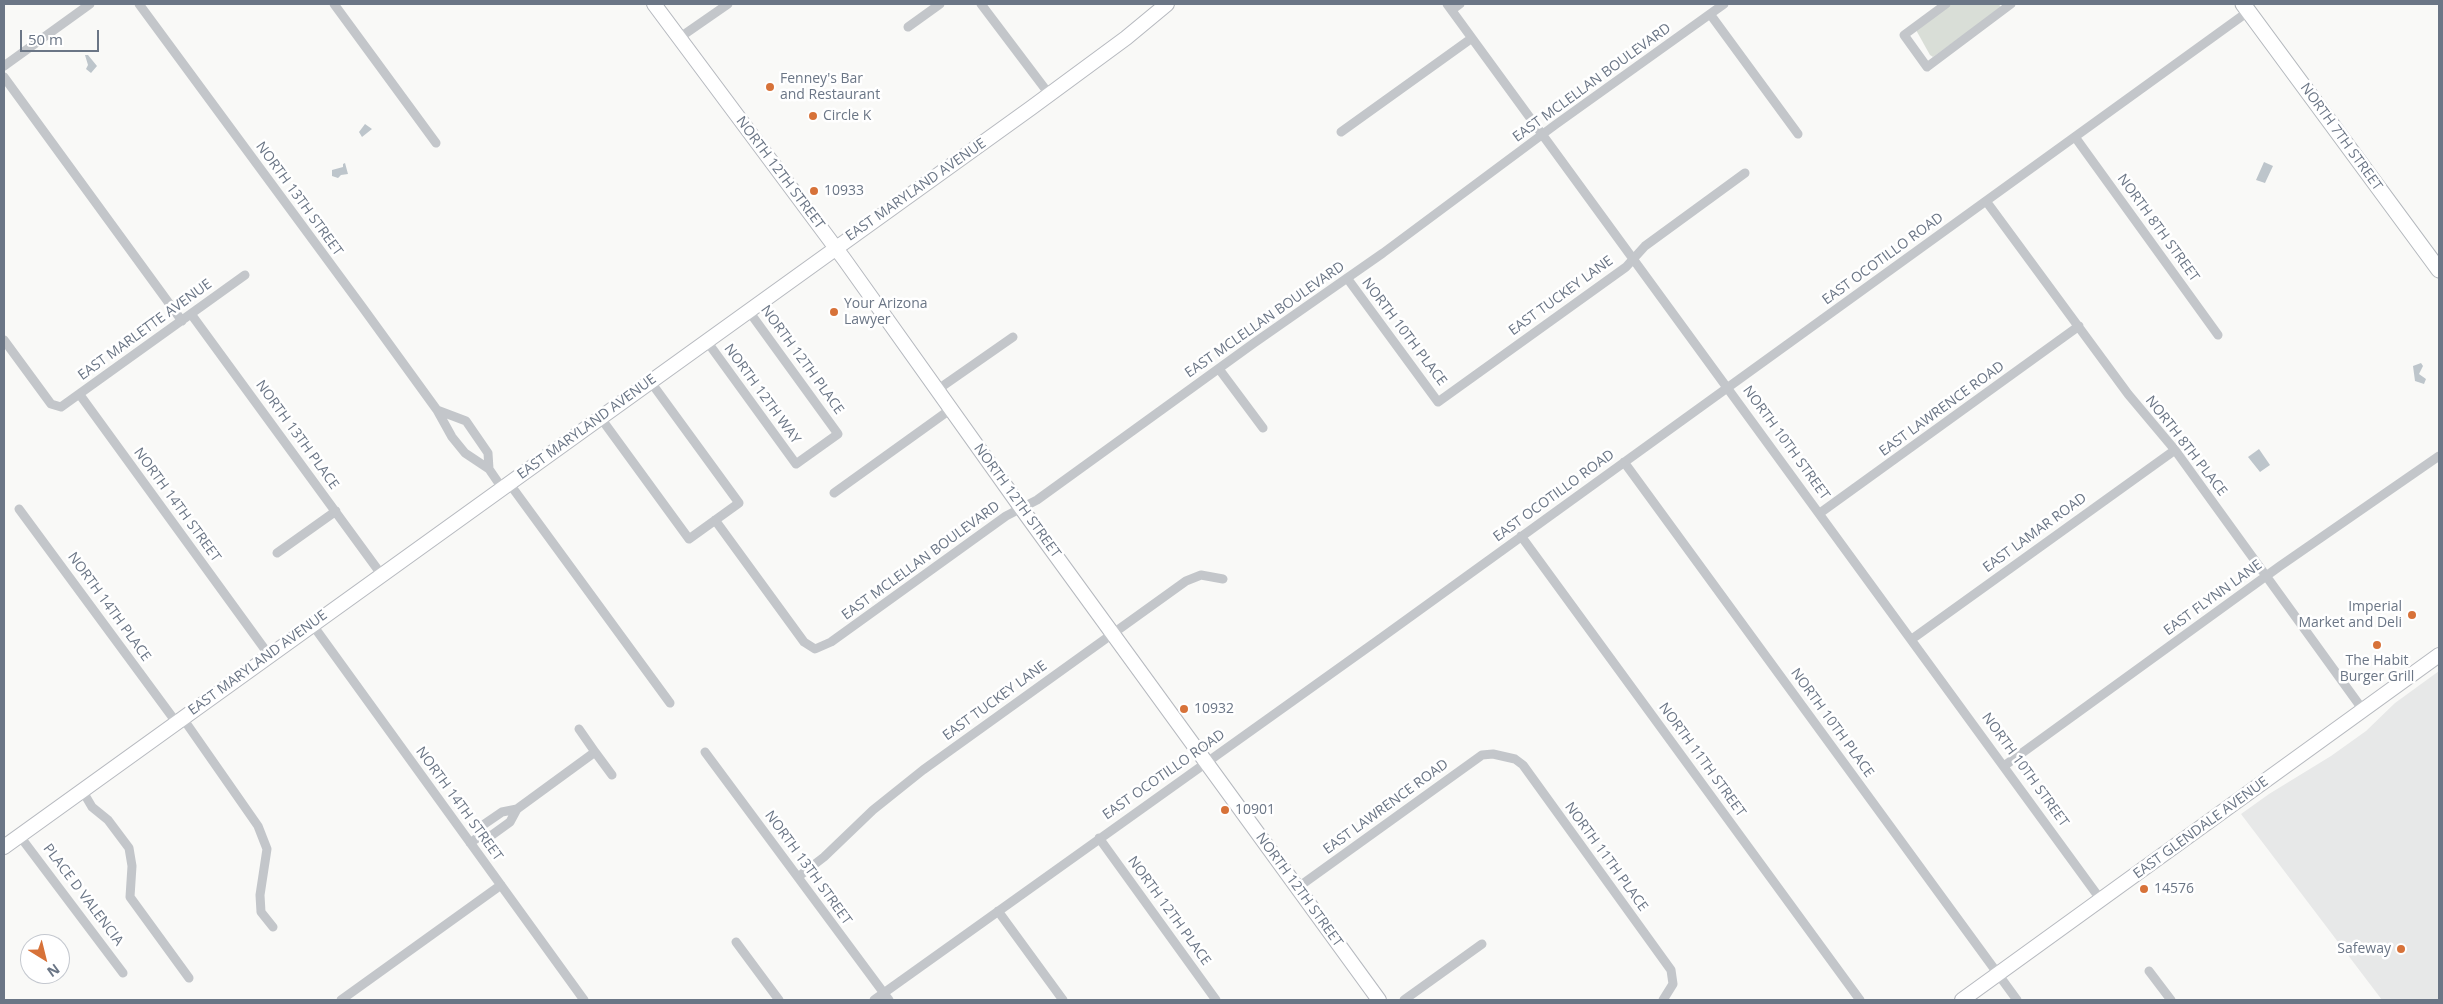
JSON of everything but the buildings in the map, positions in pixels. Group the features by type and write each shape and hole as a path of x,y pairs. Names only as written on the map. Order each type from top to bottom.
{"main road":[{"name":"NORTH 7TH STREET","path":"2246,7 2439,270"}],"street":[{"path":"4,66 90,4"},
{"name":"NORTH 13TH STREET","path":"139,4 437,410 452,437 465,453 489,469 506,486 670,703"},
{"path":"334,4 436,143"},
{"name":"NORTH 12TH STREET","path":"654,4 836,248 1112,634 1379,1000"},
{"path":"679,38 728,4"},
{"path":"908,27 940,4"},
{"path":"981,4 1049,94"},
{"path":"1449,7 1460,4"},
{"name":"EAST MCLELLAN BOULEVARD","path":"715,520 804,642 815,649 831,642 1006,516 1037,500 1724,4"},
{"path":"1946,4 1904,35 1927,67 2011,4"},
{"name":"EAST MARYLAND AVENUE","path":"4,847 1049,94 1126,38 1163,5"},
{"name":"NORTH 10TH STREET","path":"1449,7 1634,257 2101,900"},
{"name":"EAST OCOTILLO ROAD","path":"874,1000 886,997 998,911 1207,763 2075,137 2246,7"},
{"path":"1710,14 1798,134"},
{"path":"1341,132 1472,38"},
{"path":"4,77 182,321"},
{"name":"NORTH 8TH STREET","path":"2075,137 2218,334"},
{"name":"EAST TUCKEY LANE","path":"1438,402 1626,267 1644,246 1745,173"},
{"name":"NORTH 8TH PLACE","path":"1986,201 2128,394 2175,450 2363,710"},
{"name":"EAST MARLETTE AVENUE","path":"4,340 51,404 61,407 245,275"},
{"name":"NORTH 10TH PLACE","path":"1347,278 1438,402"},
{"name":"NORTH 12TH PLACE","path":"748,310 838,434 796,464"},
{"name":"NORTH 13TH PLACE","path":"191,314 381,574"},
{"name":"EAST LAWRENCE ROAD","path":"1820,513 2079,326"},
{"path":"937,390 1013,337"},
{"name":"NORTH 12TH WAY","path":"706,340 796,464"},
{"path":"1219,369 1263,428"},
{"path":"600,417 689,539 739,503 650,381"},
{"name":"NORTH 14TH STREET","path":"80,395 269,655"},
{"path":"834,493 951,409"},
{"name":"NORTH 13TH STREET","path":"437,410 466,421 488,454 489,469"},
{"name":"EAST LAMAR ROAD","path":"1912,639 2175,450"},
{"name":"EAST FLYNN LANE","path":"2004,766 2266,577 2439,456"},
{"name":"NORTH 10TH PLACE","path":"1624,462 2018,1000"},
{"name":"NORTH 14TH PLACE","path":"20,509 258,826 267,849 260,895 261,912 273,927"},
{"path":"277,553 336,511"},
{"name":"NORTH 11TH STREET","path":"1521,536 1860,1000"},
{"name":"EAST TUCKEY LANE","path":"798,876 824,857 873,810 923,770 1186,581 1201,575 1223,579"},
{"name":"NORTH 14TH STREET","path":"312,624 584,1000"},
{"name":"EAST GLENDALE AVENUE","path":"1962,1000 2439,655"},
{"path":"579,729 612,775"},
{"path":"480,836 483,825 502,812 516,809 595,752"},
{"name":"NORTH 13TH STREET","path":"705,752 886,997"},
{"name":"EAST LAWRENCE ROAD","path":"1297,888 1474,760 1482,755 1493,754"},
{"name":"NORTH 11TH PLACE","path":"1493,754 1515,759 1529,773 1671,970 1673,984 1666,998"},
{"path":"82,790 92,807 108,820 129,848 132,866 130,897 189,978"},
{"path":"470,843 480,836 492,835 502,828 510,822 516,809"},
{"path":"494,817 502,828"},
{"name":"PLACE D VALENCIA","path":"19,835 123,973"},
{"name":"NORTH 12TH PLACE","path":"1099,838 1216,1000"},
{"path":"341,1000 501,885"},
{"path":"998,911 1063,1000"},
{"path":"736,942 779,1000"},
{"path":"1404,1000 1482,944"},
{"path":"2150,971 2171,1000"}],"shaded area":[{"path":"1951,4 1999,4 2001,8 1933,57 1916,30"},
{"path":"85,55 88,55 97,66 91,73 86,69 88,65"},
{"path":"365,124 372,129 362,137 359,132"},
{"path":"2264,162 2273,166 2265,183 2256,180"},
{"path":"345,163 348,174 341,175 338,178 332,176 332,170 343,167"},
{"path":"2421,363 2423,366 2419,374 2426,379 2424,384 2415,381 2413,366"},
{"path":"2259,449 2270,465 2260,472 2248,457"},
{"path":"2439,671 2439,1000 2382,1000 2241,814 2366,731 2395,703"}],"place":[{"name":"Fenney's Bar and Restaurant","path":"770,87"},
{"name":"Circle K","path":"813,116"},
{"name":"10933","path":"814,191"},
{"name":"Your Arizona Lawyer","path":"834,312"},
{"name":"Imperial Market and Deli","path":"2412,615"},
{"name":"The Habit Burger Grill","path":"2377,645"},
{"name":"10932","path":"1184,709"},
{"name":"10901","path":"1225,810"},
{"name":"14576","path":"2144,889"},
{"name":"Safeway","path":"2401,949"}]}
